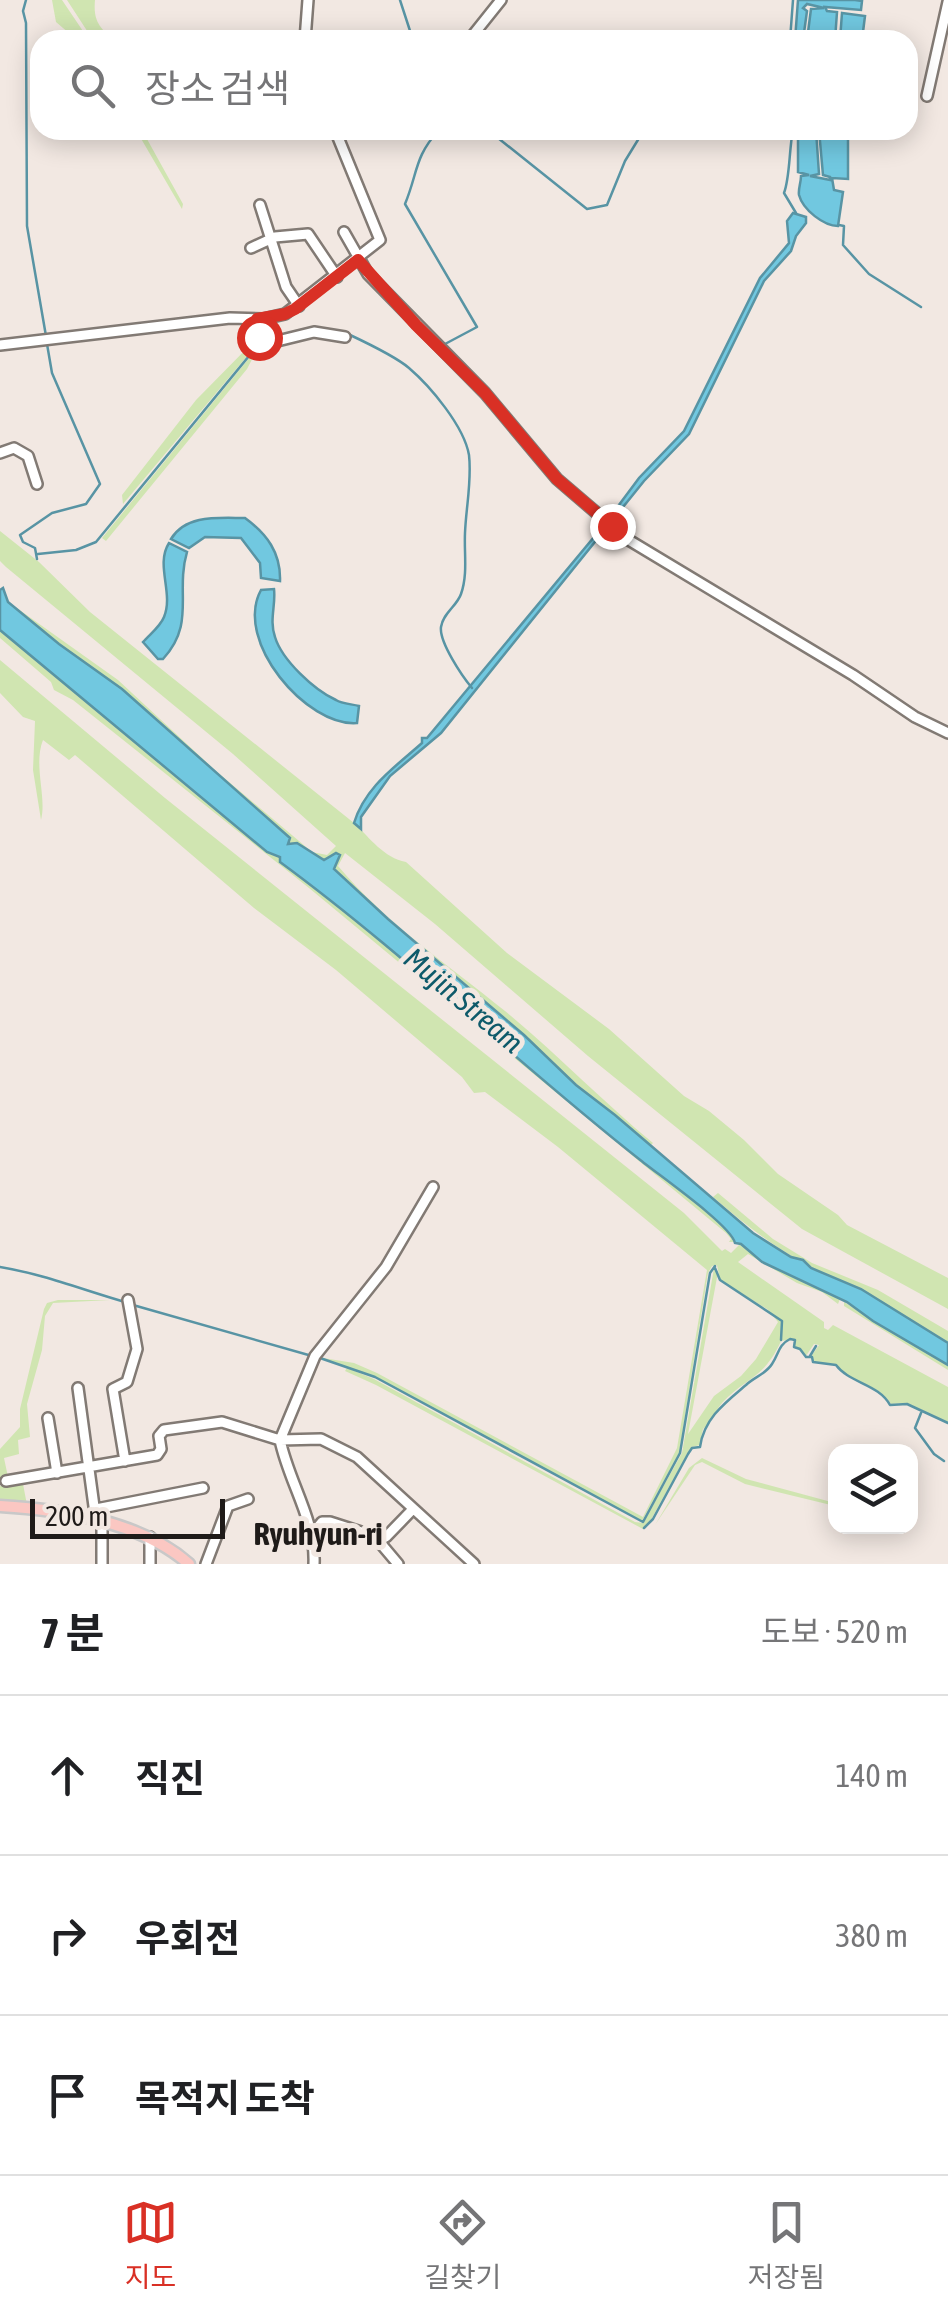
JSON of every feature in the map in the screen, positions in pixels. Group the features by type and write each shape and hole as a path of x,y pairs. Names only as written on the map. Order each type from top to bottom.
{"main road":[{"path":"0,1506 99,1522 150,1537 189,1564"}],"street":[{"path":"306,30 308,0"},
{"path":"477,30 501,0"},
{"path":"927,96 948,2"},
{"path":"0,345 230,318 257,319 285,314 299,306 380,240 339,140"},
{"path":"260,204 286,287 299,306"},
{"path":"344,232 358,260 416,325 485,393 557,479 609,524 915,717 948,733"},
{"path":"251,248 292,233 308,234 336,277"},
{"path":"257,319 260,343 314,332 345,338"},
{"path":"0,453 14,448 28,456 37,484"},
{"path":"317,1562 314,1534 294,1488 280,1440 314,1358 392,1258 433,1187"},
{"path":"126,1460 113,1389 127,1382 137,1349 128,1304"},
{"path":"78,1388 102,1564"},
{"path":"48,1418 57,1473"},
{"path":"6,1481 157,1455 161,1450 159,1436 164,1430 212,1422 280,1440 308,1437 358,1456 474,1564"},
{"path":"96,1509 203,1488"},
{"path":"206,1564 228,1506 248,1500"},
{"path":"314,1534 322,1522 330,1522 386,1537 413,1509"},
{"path":"150,1537 150,1564"},
{"path":"380,1538 398,1564"}],"green space":[{"path":"52,0 62,0 82,30 65,30 56,22"},
{"path":"67,0 95,0 95,14 104,30 86,30"},
{"path":"142,140 148,140 183,204 182,209"},
{"path":"256,339 258,343 123,504 122,495 196,400"},
{"path":"259,346 247,369 106,541 102,538"},
{"path":"0,531 39,562 90,612 354,823 384,852 406,862 507,953 609,1029 684,1096 744,1140 778,1174 847,1225 948,1278 948,1309 802,1229 345,853 338,866 376,906 524,1027 653,1143 576,1085 338,874 333,869 339,856 335,853 324,861 297,843 290,845 122,689 7,601 118,680 216,771 312,852 327,855 336,846 233,754 6,567 0,561"},
{"path":"0,630 689,1197 734,1236 734,1242 729,1242 726,1233 309,888 73,700 54,690 51,682 0,638"},
{"path":"0,660 165,798 684,1213 722,1251 731,1253 741,1243 788,1274 840,1299 838,1304 748,1254 738,1262 824,1322 824,1328 828,1330 833,1325 948,1387 948,1422 907,1403 891,1404 836,1365 813,1362 812,1355 819,1345 814,1344 806,1356 795,1346 794,1339 781,1341 768,1363 719,1406 703,1429 700,1445 687,1454 643,1529 345,1371 347,1368 374,1379 643,1523 682,1453 714,1268 718,1272 688,1434 714,1396 756,1359 778,1322 767,1309 720,1280 717,1265 708,1273 679,1453 642,1521 375,1377 317,1357 354,1363 377,1373 643,1517 677,1448 707,1270 558,1147 485,1092 474,1093 462,1077 336,970 254,908 75,755 69,760 43,740 39,760 41,820 33,770 35,721 23,717 0,693"},
{"path":"718,1193 773,1239 812,1263 878,1290 948,1331 948,1343 862,1290 787,1253 713,1197"},
{"path":"110,1300 53,1303 45,1316 42,1350 27,1404 30,1437 18,1440 19,1454 4,1458 8,1477 0,1478 0,1449 20,1427 20,1409 44,1309 47,1303"},
{"path":"844,1302 948,1365 948,1370 844,1306"},
{"path":"702,1458 746,1479 828,1501 828,1504 745,1484 702,1462 695,1465 655,1525 689,1468"},
{"path":"23,1484 27,1505 0,1500 0,1486"}],"water":[{"path":"798,0 862,1 861,10 825,7 837,12 836,30 808,30 811,9 824,8 807,4 803,8 807,11 804,30 796,30"},
{"path":"842,13 865,16 863,30 841,30"},
{"path":"798,140 817,140 819,174 810,176 830,180 823,175 820,140 848,140 848,179 832,178 834,190 843,192 838,226 821,220 801,201 801,176 809,175 798,172"},
{"path":"793,213 806,217 806,223 791,251 764,281 689,434 644,481 441,733 390,776 361,817 361,829 354,823 373,788 422,743 422,738 427,738 639,478 684,431 760,278 789,243 787,221"},
{"path":"245,518 271,545 280,581 261,578 260,563 241,538 205,537 189,548 171,539 194,521"},
{"path":"169,543 187,552 182,620 173,646 163,659 158,659 143,642 160,624 167,608 164,560"},
{"name":"Mujin Stream","path":"3,588 8,602 122,689 290,838 288,844 297,843 324,860 336,853 340,855 334,869 388,919 524,1035 576,1085 753,1233 811,1268 861,1289 948,1343 948,1365 847,1302 762,1262 735,1243 708,1212 0,630"},
{"path":"274,589 273,631 284,655 318,689 338,701 359,706 357,723 337,721 317,711 297,696 266,656 257,633 255,611 261,590"}],"waterway":[{"path":"26,0 23,11 27,226 46,336"},
{"path":"400,0 410,30"},
{"path":"791,30 793,0"},
{"path":"431,140 405,204 477,327 445,344"},
{"path":"501,140 587,209 607,205 638,140"},
{"path":"792,140 784,193 796,213"},
{"path":"839,225 844,226 843,245 869,274 921,307"},
{"path":"279,336 300,331"},
{"path":"348,334 409,368 445,407 466,444 470,474 464,579 459,598 444,618 441,633 447,650 472,688"},
{"path":"37,559 35,548 23,542 20,535 52,513 86,504 100,484 52,373 47,344"},
{"path":"38,554 76,550 96,542 258,345"},
{"path":"320,1358 375,1377 643,1522 680,1453 710,1273 715,1266"},
{"path":"0,1267 125,1302"},
{"path":"715,1268 720,1280 782,1321 781,1340"},
{"path":"133,1305 312,1356"},
{"path":"644,1528 653,1519 692,1448 700,1447 711,1419 769,1367 790,1339 813,1362 836,1365 879,1392 890,1405 907,1404 948,1423"},
{"path":"810,1356 816,1346"},
{"path":"921,1413 915,1428 944,1461"}],"district":[{"name":"Ryuhyun-ri","path":"318,1533"}],"route":[{"path":"259,337 257,319 295,309 358,260 454,365 485,393 557,479 612,526"}]}
